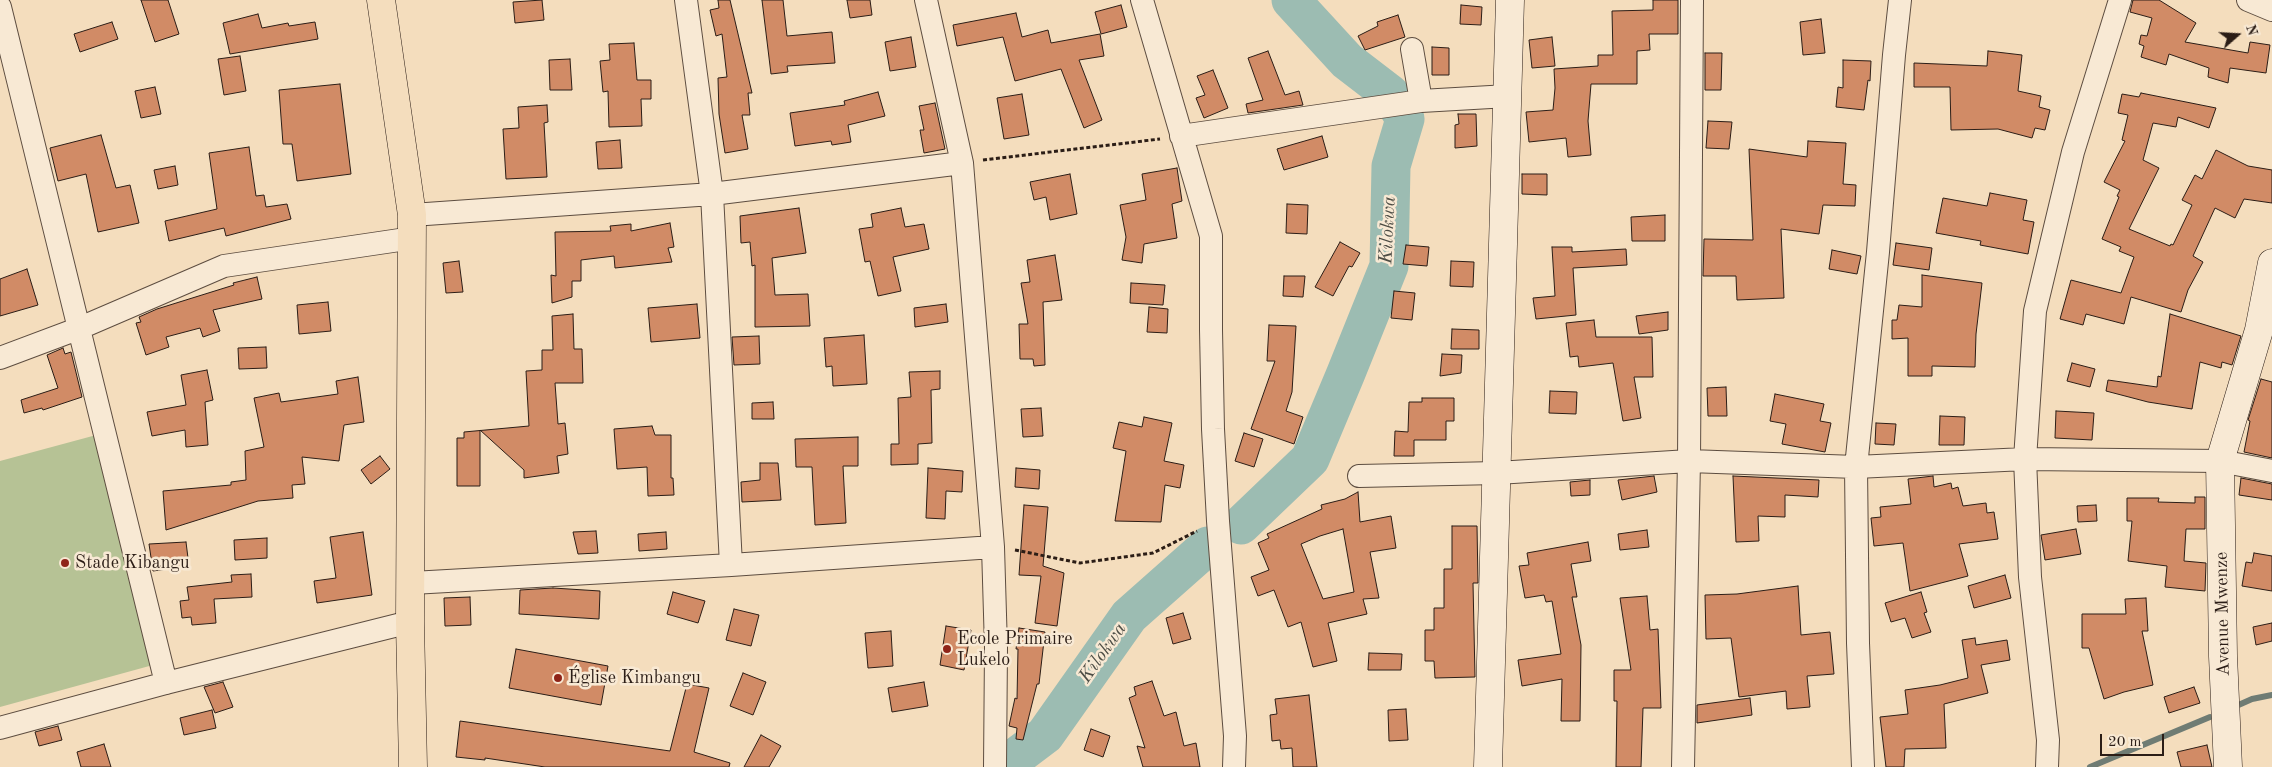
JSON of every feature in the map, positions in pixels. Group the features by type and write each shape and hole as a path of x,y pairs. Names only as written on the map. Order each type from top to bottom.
{"main road":[{"path":"381,0 413,227 412,584 410,622 413,767"}],"street":[{"path":"686,0 712,194 731,565"},
{"path":"926,0 962,163 992,547 996,648 995,767"},
{"path":"1142,0 1211,236 1211,330 1218,521 1235,736 1234,767"},
{"path":"1488,767 1510,0"},
{"path":"1683,767 1689,461 1692,0"},
{"path":"1863,767 1858,643 1856,467 1878,252 1900,0"},
{"path":"2047,767 2048,740 2030,578 2025,459 2035,311 2073,152 2120,0"},
{"path":"2248,0 2272,10"},
{"path":"2,16 166,682"},
{"path":"1412,49 1416,102"},
{"path":"1181,136 1416,102 1508,96"},
{"path":"0,358 80,328 224,266 413,227 712,194 962,163"},
{"name":"Avenue Mwenze","path":"2228,767 2223,656 2220,461 2259,330 2272,263"},
{"path":"1360,476 1497,473 1689,461 1856,467 2025,459 2220,461 2272,471"},
{"path":"412,584 992,547"},
{"path":"0,728 166,682 410,622"}],"path":[{"path":"962,163 1181,136"},
{"path":"992,547 1029,552 1080,563 1153,553 1218,521"}],"green space":[{"name":"Stade Kibangu","path":"100,434 153,665 0,707 0,461"}],"building":[{"path":"141,0 168,0 179,34 155,42"},
{"path":"542,0 544,20 515,23 513,2"},
{"path":"718,0 730,0 752,93 748,93 750,115 742,115 748,149 725,153 719,114 718,78 727,77 722,34 716,36 710,10 719,8"},
{"path":"762,0 783,0 787,36 832,32 835,63 787,66 788,72 771,74"},
{"path":"847,0 870,0 872,15 850,18"},
{"path":"1653,0 1678,0 1678,34 1649,34 1650,50 1637,51 1637,84 1591,84 1588,121 1591,155 1568,157 1566,138 1529,142 1526,112 1553,110 1554,69 1598,66 1598,55 1613,55 1612,11 1653,10"},
{"path":"2133,0 2159,0 2196,23 2185,42 2248,53 2250,42 2270,45 2266,73 2230,68 2228,83 2208,77 2209,68 2169,54 2166,65 2141,57 2144,46 2139,44 2141,35 2147,36 2152,18 2130,12"},
{"path":"1121,5 1127,27 1101,34 1095,12"},
{"path":"1461,5 1482,7 1481,25 1460,24"},
{"path":"1016,13 1022,37 1048,30 1051,43 1100,34 1104,56 1079,60 1102,120 1084,128 1061,69 1015,81 1003,37 957,46 953,25"},
{"path":"258,14 262,28 288,23 289,26 315,22 318,39 230,54 223,23"},
{"path":"1398,15 1405,37 1365,50 1358,36 1378,26 1377,22"},
{"path":"1821,19 1825,53 1803,55 1800,22"},
{"path":"112,22 118,39 80,52 74,34"},
{"path":"911,37 916,67 890,71 885,42"},
{"path":"1552,37 1555,66 1532,68 1529,40"},
{"path":"634,43 637,80 651,80 651,99 641,99 642,126 609,127 608,91 603,92 600,61 610,60 609,44"},
{"path":"1432,47 1449,48 1449,75 1432,75"},
{"path":"1268,51 1285,95 1299,91 1303,105 1248,113 1246,104 1263,100 1248,58"},
{"path":"1988,51 2022,55 2018,91 2041,96 2039,107 2050,110 2045,130 2035,128 2032,138 1998,129 1951,130 1950,87 1914,87 1914,63 1987,66"},
{"path":"1705,53 1722,53 1721,90 1705,90"},
{"path":"240,56 246,91 224,95 218,59"},
{"path":"570,59 572,90 550,90 549,60"},
{"path":"1843,60 1871,61 1870,81 1868,80 1864,110 1836,107 1838,87 1843,88"},
{"path":"1213,70 1228,108 1204,118 1196,98 1205,95 1197,76"},
{"path":"340,84 351,174 297,181 292,144 283,144 279,90"},
{"path":"155,87 161,114 141,118 135,91"},
{"path":"878,92 885,116 848,125 851,142 832,145 831,141 795,146 790,113 845,105 844,101"},
{"path":"2141,93 2216,108 2209,128 2178,117 2176,127 2153,123 2143,160 2159,168 2129,229 2170,246 2171,244 2173,245 2192,205 2182,200 2195,175 2202,179 2216,150 2248,166 2272,170 2272,203 2244,199 2235,218 2215,208 2193,256 2203,262 2188,290 2181,312 2131,297 2124,324 2086,314 2083,325 2060,319 2071,280 2121,293 2134,257 2119,251 2121,247 2102,239 2120,190 2104,182 2125,141 2122,140 2128,115 2118,113 2122,94 2139,97"},
{"path":"1022,94 1029,135 1004,139 997,98"},
{"path":"935,103 945,149 924,153 920,130 924,130 919,106"},
{"path":"547,105 548,122 544,123 547,177 506,179 503,129 519,128 518,107"},
{"path":"1458,114 1476,114 1477,146 1455,148 1455,125 1459,124"},
{"path":"1708,121 1732,122 1729,149 1706,148"},
{"path":"101,135 116,188 130,185 139,223 98,232 86,174 58,181 50,148"},
{"path":"1322,136 1328,157 1284,170 1277,149"},
{"path":"620,140 622,168 598,169 596,142"},
{"path":"1808,141 1846,143 1843,184 1856,185 1855,206 1823,205 1819,234 1781,229 1784,298 1737,300 1736,276 1703,276 1704,239 1753,240 1749,149 1807,157"},
{"path":"249,147 256,196 264,195 266,207 287,204 291,219 226,236 224,228 169,241 165,221 217,209 209,153"},
{"path":"175,166 178,185 158,189 154,170"},
{"path":"1177,168 1182,201 1172,204 1177,238 1144,244 1142,263 1122,260 1126,237 1120,205 1146,200 1142,174"},
{"path":"1070,174 1077,214 1050,220 1046,197 1034,200 1030,182"},
{"path":"1522,174 1547,174 1547,195 1522,194"},
{"path":"1990,193 2027,200 2023,220 2034,222 2028,254 1980,245 1981,241 1936,233 1943,198 1987,206"},
{"path":"1287,204 1308,205 1307,234 1286,233"},
{"path":"799,208 806,253 772,258 775,295 808,294 810,326 755,327 755,265 752,266 750,242 741,243 740,216"},
{"path":"901,208 905,227 924,224 929,249 893,257 901,291 878,296 870,261 865,262 859,229 873,227 871,214"},
{"path":"1665,215 1665,241 1632,241 1631,217"},
{"path":"670,223 674,247 668,248 672,262 615,268 614,256 581,260 581,281 572,281 572,297 552,303 551,275 556,276 555,232 611,231 610,226 631,224 631,231"},
{"path":"1340,242 1360,253 1352,267 1349,266 1333,296 1315,287"},
{"path":"1896,243 1932,248 1929,270 1893,265"},
{"path":"1406,245 1429,247 1427,266 1403,264"},
{"path":"1552,247 1572,247 1572,252 1626,249 1627,265 1573,268 1576,315 1536,319 1533,298 1555,296"},
{"path":"1832,250 1861,256 1857,274 1829,269"},
{"path":"1055,255 1062,300 1043,302 1045,365 1034,366 1033,359 1020,359 1019,324 1028,324 1021,283 1030,282 1027,260"},
{"path":"459,261 463,292 446,293 443,263"},
{"path":"1451,261 1474,262 1473,287 1450,286"},
{"path":"27,269 38,305 0,316 0,279"},
{"path":"1922,275 1982,283 1976,334 1975,367 1932,366 1932,376 1908,376 1908,338 1892,339 1892,320 1897,320 1899,305 1922,307"},
{"path":"1284,276 1305,276 1303,297 1283,296"},
{"path":"257,277 262,299 213,310 220,331 203,337 200,328 166,337 169,347 146,355 136,323 141,322 139,317 157,309 234,285 233,283"},
{"path":"1131,283 1165,285 1163,305 1130,303"},
{"path":"1394,291 1415,293 1412,320 1391,318"},
{"path":"328,302 331,331 299,334 297,305"},
{"path":"697,304 700,338 651,342 648,308"},
{"path":"946,304 948,322 915,327 914,308"},
{"path":"1149,307 1168,309 1167,333 1147,332"},
{"path":"1668,312 1668,330 1639,334 1636,316"},
{"path":"573,314 574,349 582,349 583,383 555,383 558,424 565,423 568,454 557,456 559,473 524,478 524,470 481,430 529,426 526,371 542,370 542,350 553,350 552,316"},
{"path":"2170,314 2241,336 2232,365 2222,362 2221,368 2200,362 2192,409 2148,402 2106,391 2108,380 2157,387 2158,376 2161,377"},
{"path":"1594,320 1596,337 1652,337 1653,377 1634,377 1641,418 1623,421 1613,363 1579,367 1578,356 1570,357 1566,323"},
{"path":"1269,325 1296,326 1292,392 1286,411 1303,417 1294,444 1251,429 1275,361 1267,361"},
{"path":"1452,329 1479,330 1479,349 1451,349"},
{"path":"864,335 867,384 833,386 832,366 826,367 824,338"},
{"path":"759,336 760,364 734,365 732,337"},
{"path":"266,347 267,368 239,369 238,348"},
{"path":"63,348 65,354 71,352 82,397 43,410 42,408 24,413 21,400 58,388 47,355"},
{"path":"1442,354 1462,355 1461,373 1440,376"},
{"path":"2072,363 2095,369 2090,387 2067,381"},
{"path":"207,370 213,400 205,402 208,445 186,447 185,430 152,436 147,412 186,405 181,375"},
{"path":"940,371 940,389 931,390 932,443 918,444 918,464 891,465 891,444 899,444 898,398 911,397 909,372"},
{"path":"358,377 364,422 344,425 339,461 302,457 305,484 292,485 293,498 258,501 166,530 163,491 231,485 231,482 246,480 245,451 264,447 254,398 279,393 281,402 338,394 336,381"},
{"path":"2261,379 2272,382 2272,458 2244,452 2250,421 2248,420"},
{"path":"1726,387 1727,416 1708,416 1707,388"},
{"path":"1550,391 1577,392 1576,414 1549,413"},
{"path":"1775,394 1824,404 1820,421 1831,423 1825,452 1782,444 1786,424 1770,421"},
{"path":"1422,398 1454,398 1454,421 1446,421 1446,440 1414,440 1414,456 1394,456 1395,431 1408,432 1409,402 1422,402"},
{"path":"773,402 774,419 752,419 752,403"},
{"path":"1041,408 1043,436 1023,437 1021,409"},
{"path":"2056,411 2094,413 2092,440 2055,438"},
{"path":"1940,416 1965,417 1964,445 1939,445"},
{"path":"1144,417 1172,423 1164,461 1184,465 1180,488 1165,485 1161,522 1115,521 1126,451 1113,448 1119,422 1142,427"},
{"path":"1876,423 1896,424 1894,445 1875,444"},
{"path":"652,426 655,435 671,435 671,478 673,478 674,495 648,496 647,467 617,469 614,429"},
{"path":"480,431 480,486 457,486 457,438 464,438 464,432"},
{"path":"1244,433 1263,439 1254,467 1235,461"},
{"path":"858,437 858,466 843,466 846,523 815,525 812,467 796,467 795,439"},
{"path":"380,456 390,469 371,484 361,470"},
{"path":"760,463 778,463 781,500 742,502 741,482 760,480"},
{"path":"928,468 963,471 962,492 946,491 945,519 926,518"},
{"path":"1016,468 1040,470 1039,489 1015,487"},
{"path":"1654,476 1657,492 1622,500 1618,480"},
{"path":"1733,476 1819,480 1818,497 1785,495 1785,517 1758,516 1759,541 1736,542"},
{"path":"1933,476 1934,487 1951,483 1952,489 1958,487 1963,506 1986,503 1987,513 1994,512 1998,539 1959,544 1968,576 1910,591 1903,543 1874,546 1871,518 1881,517 1880,507 1911,504 1908,479"},
{"path":"2241,478 2272,484 2272,500 2239,495"},
{"path":"1590,480 1590,495 1571,496 1570,482"},
{"path":"1358,492 1360,522 1391,516 1396,548 1370,552 1379,598 1363,599 1367,614 1328,623 1337,661 1313,667 1301,622 1288,627 1274,590 1258,596 1251,577 1269,570 1258,543 1269,538 1267,534 1322,509 1321,505 1345,499","holes":["1343,529 1354,592 1323,599 1301,544"]},
{"path":"2195,497 2205,497 2205,529 2186,529 2184,561 2206,563 2205,591 2165,587 2167,566 2128,561 2132,521 2127,521 2127,498 2159,498 2158,502 2195,503"},
{"path":"1024,505 1048,507 1043,566 1064,573 1057,626 1035,623 1041,576 1019,575"},
{"path":"2096,505 2097,521 2078,522 2077,506"},
{"path":"1452,526 1477,526 1478,583 1473,583 1475,677 1435,678 1434,661 1425,661 1425,630 1434,630 1434,608 1444,608 1444,569 1452,569"},
{"path":"2076,529 2081,554 2045,560 2041,535"},
{"path":"1647,530 1649,547 1620,550 1618,534"},
{"path":"596,531 598,553 578,554 573,532"},
{"path":"363,532 372,595 317,603 314,581 336,578 330,537"},
{"path":"666,532 667,549 639,551 638,534"},
{"path":"267,538 267,558 235,560 234,540"},
{"path":"186,542 189,566 153,571 149,544"},
{"path":"1588,542 1591,561 1571,564 1577,597 1572,597 1581,645 1580,721 1561,721 1562,679 1522,686 1518,660 1561,654 1552,601 1546,602 1544,595 1525,598 1519,566 1529,565 1527,553"},
{"path":"2254,553 2272,556 2272,591 2242,586 2246,562 2252,563"},
{"path":"251,574 252,597 214,599 216,623 192,625 191,617 182,618 180,601 189,600 187,587 232,582 231,575"},
{"path":"2005,575 2011,598 1974,608 1968,586"},
{"path":"1798,586 1801,635 1830,632 1834,674 1807,676 1810,707 1787,709 1786,691 1739,697 1731,638 1706,639 1705,595 1737,594"},
{"path":"553,588 600,591 599,619 519,614 520,590"},
{"path":"673,592 705,601 698,623 667,614"},
{"path":"1921,592 1927,612 1924,613 1931,632 1912,638 1905,618 1891,622 1885,603"},
{"path":"1647,596 1650,630 1658,629 1661,708 1643,708 1641,767 1616,767 1617,701 1614,701 1614,670 1631,670 1620,598"},
{"path":"470,597 471,625 445,626 444,598"},
{"path":"2146,598 2148,631 2142,631 2153,685 2104,699 2089,648 2082,648 2082,614 2126,614 2125,599"},
{"path":"734,609 759,615 751,646 726,640"},
{"path":"1183,613 1191,639 1173,644 1166,618"},
{"path":"2272,623 2272,641 2256,645 2253,627"},
{"path":"946,626 971,630 964,670 940,665"},
{"path":"1019,628 1045,632 1039,684 1037,684 1023,740 1016,739 1017,728 1009,726 1015,698 1017,699 1018,649 1016,649"},
{"path":"891,631 893,666 868,668 865,633"},
{"path":"1975,638 1976,645 2007,640 2010,660 1981,665 1988,693 1944,704 1946,748 1905,749 1904,767 1886,767 1880,717 1908,714 1905,690 1940,685 1968,678 1962,640"},
{"path":"516,649 608,666 601,705 509,688"},
{"path":"1369,653 1402,654 1401,670 1368,670"},
{"path":"743,673 766,682 753,715 730,706"},
{"path":"1152,681 1164,716 1176,712 1184,746 1196,743 1200,767 1143,767 1137,746 1145,748 1129,698 1136,695 1134,687"},
{"path":"223,682 233,707 215,713 204,687"},
{"path":"924,682 928,706 892,712 888,688"},
{"path":"687,684 709,688 694,752 730,763 729,767 545,767 485,758 485,760 456,757 460,721 670,751"},
{"path":"2194,687 2200,703 2169,713 2164,697"},
{"path":"1309,695 1317,767 1293,767 1292,748 1281,749 1280,740 1272,741 1270,715 1277,714 1275,699"},
{"path":"1750,698 1752,715 1697,723 1697,705"},
{"path":"1406,709 1408,740 1389,741 1388,710"},
{"path":"212,710 216,728 184,735 180,718"},
{"path":"58,726 62,740 39,746 35,732"},
{"path":"1091,729 1110,736 1103,757 1084,750"},
{"path":"761,735 781,746 769,767 744,767"},
{"path":"104,744 111,767 81,767 77,752"},
{"path":"2207,745 2212,767 2181,767 2177,752"}],"waterway":[{"name":"Kilokwa","path":"1241,525 1310,459 1346,373 1389,266 1391,166 1405,119 1390,94 1347,61 1291,0"},
{"name":"Kilokwa","path":"1005,765 1045,735 1129,616 1208,546"},
{"path":"2234,707 2252,699 2272,695"},
{"path":"2090,767 2210,717"}],"place":[{"name":"Stade Kibangu","path":"65,563"},
{"name":"Ecole Primaire Lukelo","path":"947,649"},
{"name":"Église Kimbangu","path":"558,678"}]}
